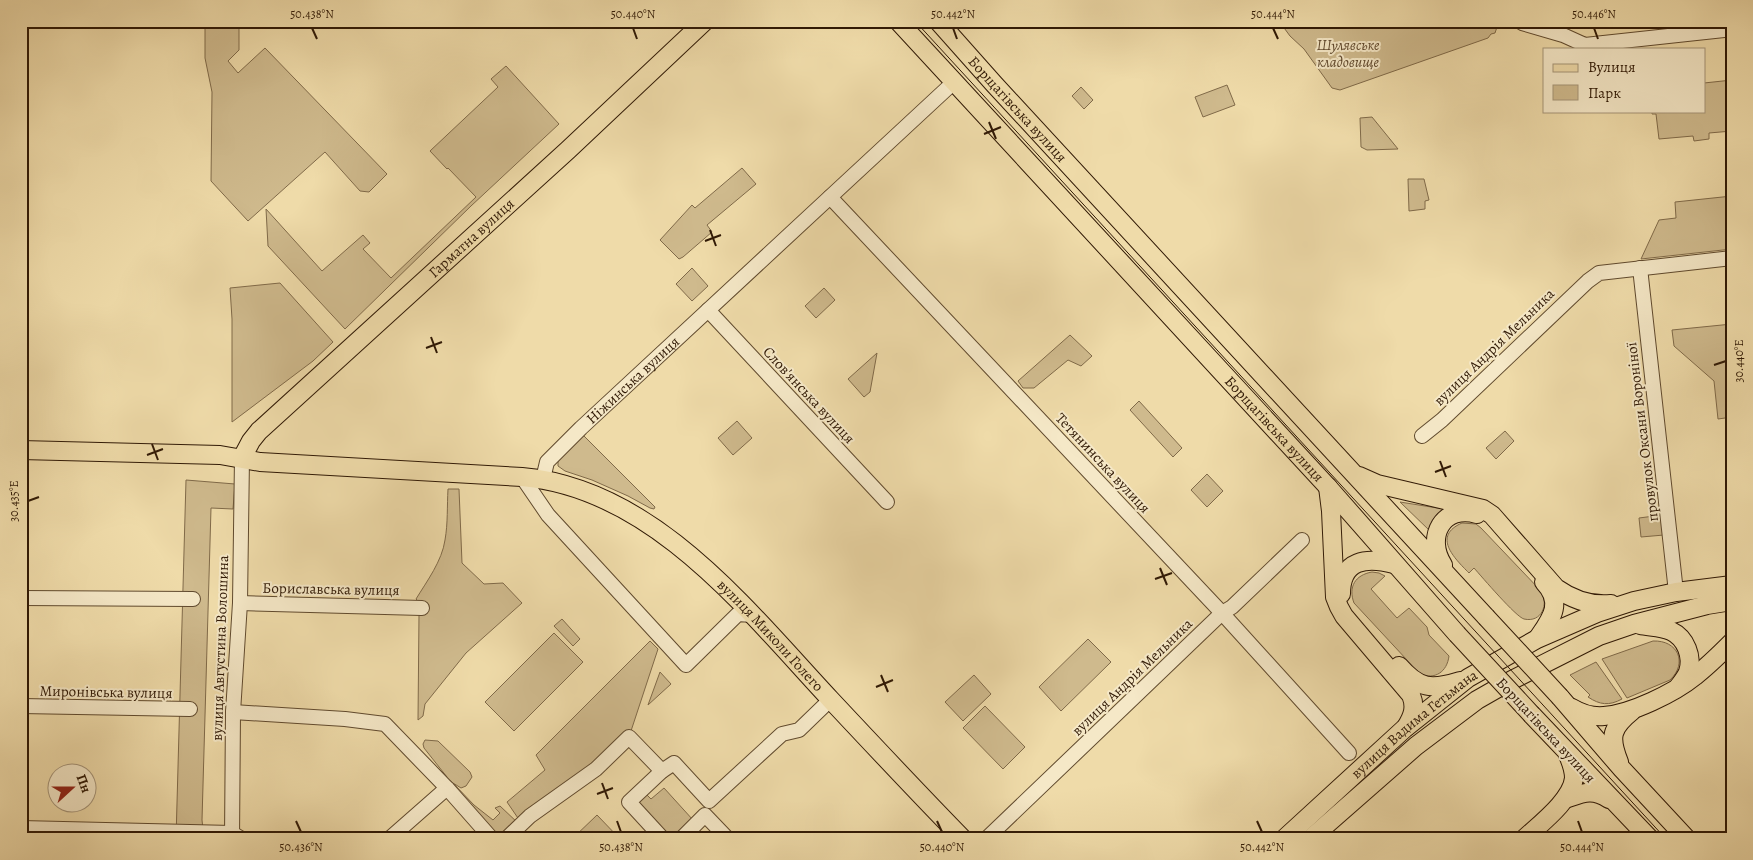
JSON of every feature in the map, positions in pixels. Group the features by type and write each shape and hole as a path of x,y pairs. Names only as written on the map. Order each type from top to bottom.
{"main road":[{"name":"Гарматна вулиця","path":"242,458 259,431 568,150 705,21"},
{"name":"Борщагівська вулиця","path":"898,21 1327,486 1394,564 1568,755 1650,839"},
{"name":"Борщагівська вулиця","path":"938,21 1564,701 1622,769 1687,839"},
{"path":"21,450 220,455 260,462 543,479"},
{"path":"1353,473 1377,484 1482,509 1492,516 1556,588 1567,596 1594,605 1634,601"},
{"name":"вулиця Миколи Голего","path":"543,479 586,492 633,514 652,526 696,560 752,614 830,700 963,839"},
{"path":"1327,486 1331,510 1335,597 1344,616 1411,695 1414,709 1412,717 1404,729"},
{"path":"1451,579 1438,558 1435,538 1439,528 1454,514 1464,512 1475,513 1484,518 1549,588 1554,602 1553,614 1537,639"},
{"path":"1394,564 1373,559 1364,560 1352,566 1346,573 1342,583 1341,593 1344,603 1410,679 1436,686 1445,686 1463,681"},
{"name":"вулиця Вадима Гетьмана","path":"1284,839 1404,729 1463,681 1537,639 1597,613 1634,601 1676,592 1732,585"},
{"name":"вулиця Вадима Гетьмана","path":"1310,839 1416,746 1477,700 1562,653 1599,636 1634,624 1707,605 1732,601"},
{"path":"1634,624 1672,632 1681,638 1685,644 1689,661 1688,672 1675,690"},
{"path":"1564,701 1580,713 1603,717 1635,708 1675,690 1694,677 1731,643"},
{"path":"1622,769 1613,747 1614,731 1622,719 1635,708"},
{"path":"1524,839 1565,799 1574,779 1573,767 1568,755"},
{"path":"1565,799 1586,792 1601,794 1617,804"}],"street":[{"path":"1524,39 1522,22 1563,35 1585,45 1724,30 1723,21"},
{"name":"Ніжинська вулиця","path":"543,479 547,462 560,448 954,82"},
{"name":"Тетянинська вулиця","path":"830,196 1222,613 1349,753"},
{"path":"1640,268 1732,258"},
{"name":"вулиця Андрія Мельника","path":"1422,436 1442,420 1588,280 1599,273 1640,268"},
{"name":"провулок Оксани Вороніної","path":"1640,268 1676,592"},
{"name":"Слов'янська вулиця","path":"708,310 887,502"},
{"name":"вулиця Августина Волошина","path":"235,837 232,712 240,603 242,458"},
{"path":"522,477 548,515 686,665 738,614 752,614"},
{"name":"вулиця Андрія Мельника","path":"986,839 1222,613 1232,607 1302,540"},
{"path":"21,598 192,599"},
{"name":"Бориславська вулиця","path":"240,603 422,608"},
{"path":"728,839 698,805 701,802 709,801 782,734 799,730 830,700"},
{"name":"Миронівська вулиця","path":"21,706 190,709"},
{"path":"232,712 345,719 384,724 447,788 492,839"},
{"path":"506,839 530,816 596,769 629,737 662,771"},
{"path":"663,839 629,802 662,771 674,763 709,801"},
{"path":"389,839 447,788"},
{"path":"681,839 705,815"},
{"path":"21,828 235,837"}],"green space":[{"path":"205,21 239,21 239,50 228,61 238,73 265,48 387,174 369,192 360,191 325,152 248,221 211,181 212,92 205,58"},
{"name":"Шулявське кладовище","path":"1279,21 1499,21 1495,33 1491,34 1488,38 1340,90 1332,88 1304,49 1290,36"},
{"path":"506,66 559,124 471,206 345,329 268,246 266,209 322,271 363,235 370,243 363,249 391,278 476,197 430,151 498,87 491,79"},
{"path":"1732,80 1732,131 1709,133 1709,139 1694,141 1693,136 1659,139 1656,114 1652,114 1652,112 1706,112 1706,83"},
{"path":"1227,85 1235,105 1203,117 1195,97"},
{"path":"1081,87 1093,100 1084,109 1072,96"},
{"path":"1372,117 1398,149 1367,150 1361,147 1360,118"},
{"path":"742,168 756,184 707,225 712,232 679,259 660,240 692,205 695,208"},
{"path":"1408,179 1424,179 1429,200 1425,201 1425,209 1409,211"},
{"path":"1732,196 1732,249 1641,259 1659,220 1676,218 1675,202"},
{"path":"692,268 708,286 692,301 676,284"},
{"path":"280,283 333,342 313,361 232,422 232,319 230,288"},
{"path":"824,288 835,300 816,318 805,306"},
{"path":"1732,324 1732,417 1718,419 1714,381 1674,346 1672,330"},
{"path":"1070,335 1092,356 1081,366 1068,360 1034,388 1023,388 1018,381"},
{"path":"877,353 870,392 864,397 848,379"},
{"path":"1139,401 1182,448 1173,457 1130,410"},
{"path":"737,421 752,438 733,455 718,438"},
{"path":"1505,431 1514,441 1496,459 1486,448"},
{"path":"582,434 655,507 654,509 592,480 565,471 558,466 558,460"},
{"path":"1207,474 1223,491 1207,507 1191,490"},
{"path":"186,480 235,484 233,509 211,508 202,820 204,839 176,839"},
{"path":"448,489 459,489 462,563 484,584 503,583 522,603 466,653 425,704 423,716 418,720 419,614 421,604 416,599 441,556 447,527"},
{"path":"1400,502 1450,510 1430,531"},
{"path":"1662,515 1664,535 1641,537 1639,518"},
{"path":"1462,523 1476,524 1481,528 1541,591 1544,607 1539,615 1530,619 1520,617 1474,568 1469,573 1457,561 1447,541 1448,534 1453,528"},
{"path":"1372,572 1385,576 1371,589 1397,618 1409,608 1427,627 1429,635 1449,656 1446,666 1439,673 1431,676 1420,674 1354,603 1352,592 1354,583 1361,576"},
{"path":"562,619 580,639 573,646 554,626"},
{"path":"554,633 583,662 514,731 485,702"},
{"path":"1088,639 1111,662 1061,711 1039,687"},
{"path":"650,641 658,649 629,737 522,824 507,802 545,770 536,755"},
{"path":"1653,641 1669,644 1674,648 1678,654 1678,667 1670,680 1627,698 1602,659"},
{"path":"1596,662 1622,699 1609,704 1597,702 1588,697 1590,695 1570,675"},
{"path":"660,672 671,684 648,705"},
{"path":"974,675 991,694 963,721 945,702"},
{"path":"985,706 1025,747 1003,769 963,728"},
{"path":"425,740 438,741 470,772 472,777 466,786 461,788 453,783 474,805 493,820 500,813 495,808 500,806 519,824 501,839 496,839 430,766 433,763 447,777 424,748"},
{"path":"664,788 693,820 675,839 667,839 633,802 644,792 651,799"},
{"path":"597,815 620,839 572,839"}],"tram line":[{"path":"915,21 1666,839"}]}
